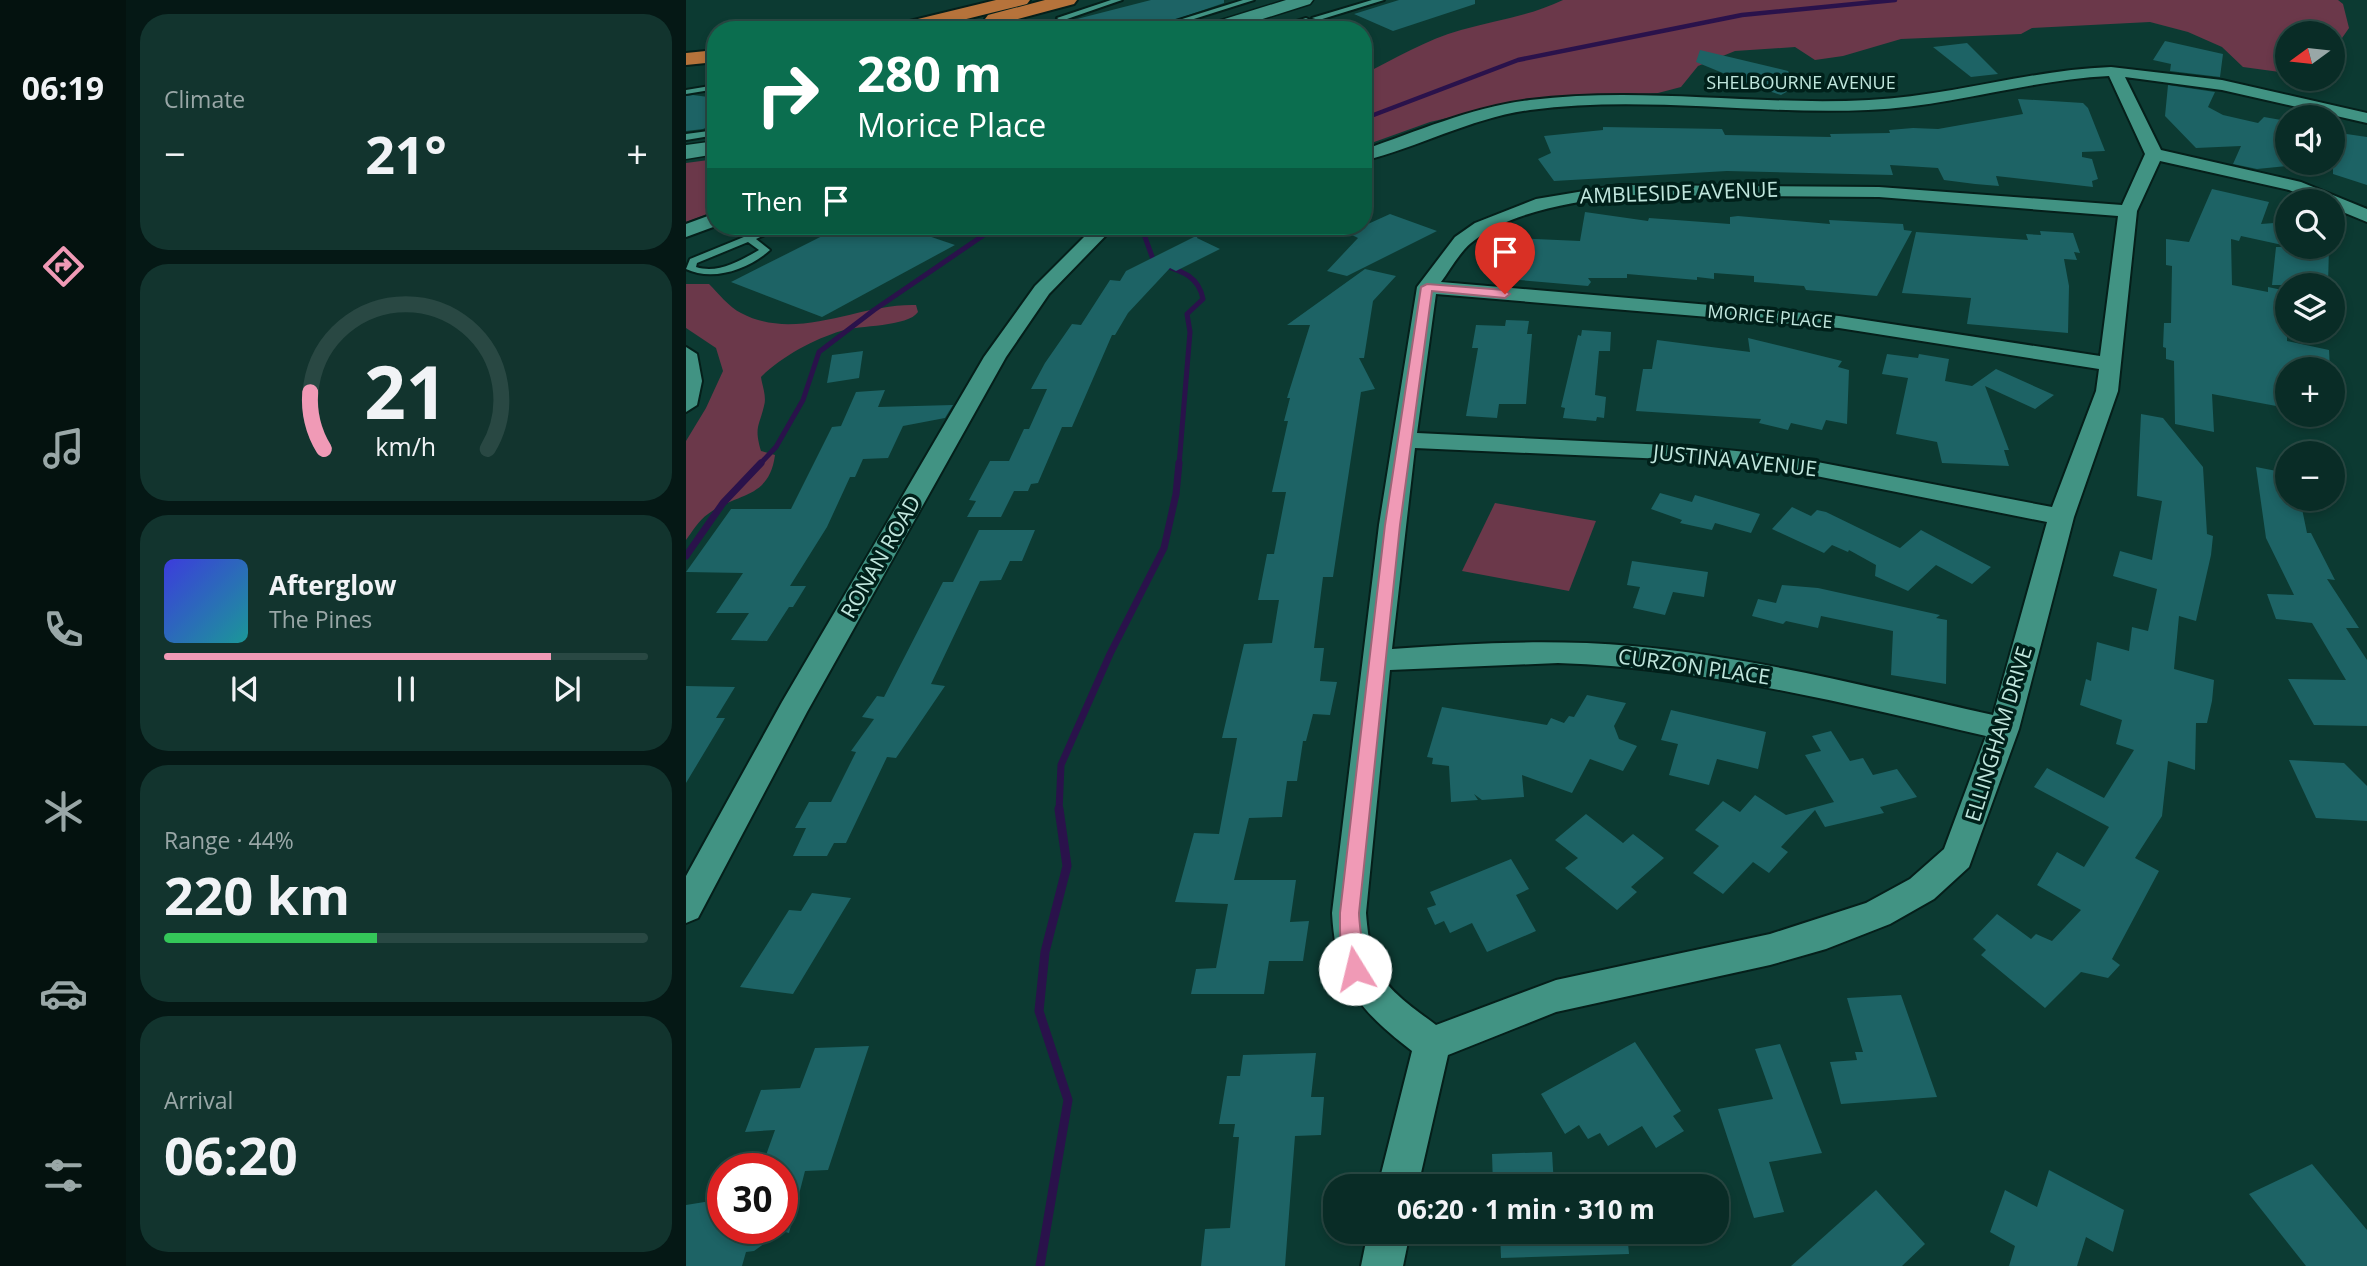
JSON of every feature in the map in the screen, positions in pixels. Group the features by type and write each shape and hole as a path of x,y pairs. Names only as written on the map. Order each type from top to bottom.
{"highway":[{"path":"933,21 1020,0"},
{"path":"1009,21 1067,0"}],"street":[{"path":"1226,21 1249,9 1304,0"},
{"name":"SHELBOURNE AVENUE","path":"1372,153 1476,117 1529,105 1593,100 1870,105 1912,101 2077,72 2115,72 2223,87 2367,118"},
{"path":"2115,72 2154,154 2295,186 2367,216"},
{"path":"686,152 707,148"},
{"name":"ELLINGHAM DRIVE","path":"1432,1044 1556,996 1728,960 1810,937 1862,919 1919,891 1945,872 1957,856 2004,729 2062,517 2097,422 2111,364 2128,211 2154,154"},
{"name":"AMBLESIDE AVENUE","path":"1432,1044 1379,1003 1355,969 1350,945 1349,913 1404,440 1427,287 1462,241 1482,227 1518,211 1579,195 1710,188 1851,191 2128,211"},
{"path":"686,230 707,222"},
{"name":"RONAN ROAD","path":"686,908 793,710 995,358 1042,290 1096,235"},
{"name":"MORICE PLACE","path":"1427,287 1839,322 2111,364"},
{"path":"686,354 691,381 686,405"},
{"name":"JUSTINA AVENUE","path":"1404,440 1688,453 1786,463 2062,517"},
{"name":"CURZON PLACE","path":"1379,660 1501,653 1592,654 1663,659 1768,676 2004,729"},
{"path":"1401,1174 1432,1044"},
{"path":"1381,1266 1386,1244"}],"lane":[{"path":"1066,21 1061,18 1118,0"},
{"path":"1340,10 1339,5 1346,0"},
{"path":"1316,18 1380,0"},
{"path":"1192,21 1249,9 1264,21"},
{"path":"686,92 707,88"},
{"path":"686,137 707,134"},
{"path":"747,237 765,250 715,273 702,274 690,268 693,261 747,237 753,235"}],"shaded area":[{"path":"1563,0 2338,0 2343,4 2349,28 2345,34 2345,21 2275,21 2275,71 2243,67 2222,47 2188,32 2150,22 2032,28 2021,34 1901,39 1843,56 1815,60 1795,47 1735,51 1698,66 1681,87 1658,93 1523,100 1430,122 1372,143 1372,70 1448,34 1525,14"},
{"path":"707,160 707,214 686,222 686,163"},
{"path":"686,284 709,284 741,313 762,321 784,324 828,320 894,306 916,305 918,312 904,320 849,329 820,339 798,349 761,377 765,402 758,437 761,451 775,455 772,470 759,488 719,507 705,517 686,540 686,441 706,408 723,371 716,348 686,328"},
{"path":"1495,503 1596,521 1569,591 1462,571"}],"building":[{"path":"1151,0 1224,0 1224,3 1171,21 1073,20"},
{"path":"1399,0 1475,0 1475,4 1393,31 1354,14"},
{"path":"2165,41 2223,54 2220,77 2170,71 2171,64 2153,60"},
{"path":"1967,43 1998,74 1971,77 1933,47"},
{"path":"1700,50 1788,71 1797,86 1781,95 1757,87 1696,62"},
{"path":"2168,85 2215,92 2208,107 2223,115 2258,123 2264,117 2275,119 2275,167 2257,169 2233,164 2241,146 2196,148 2165,116"},
{"path":"686,96 707,97 707,127 686,131"},
{"path":"2018,99 2083,103 2088,108 2105,151 2082,152 2082,157 2092,159 2098,179 2092,181 2093,187 1996,176 1999,186 1975,184 1944,180 1938,168 1890,165 1893,175 1727,171 1554,181 1538,159 1551,153 1544,136 1603,130 1603,127 1722,129 1725,135 1831,137 1830,134 1890,133 1889,130 1913,128 1938,129 2023,114"},
{"path":"2345,134 2367,137 2367,185 2336,175 2345,175"},
{"path":"2212,189 2269,202 2261,224 2275,223 2275,243 2241,236 2239,241 2231,239 2232,285 2268,292 2268,287 2275,288 2275,343 2296,343 2329,350 2329,357 2275,357 2275,406 2212,394 2214,432 2175,424 2174,361 2166,359 2166,348 2163,347 2164,323 2171,323 2172,266 2166,265 2166,239 2189,242"},
{"path":"1585,212 1648,221 1649,218 1730,224 1730,217 1738,216 1830,224 1829,220 1903,224 1904,230 1912,231 1877,296 1806,290 1804,286 1754,282 1754,276 1714,273 1714,279 1697,277 1697,280 1627,274 1627,278 1588,278 1591,282 1588,286 1519,280 1524,252 1532,255 1516,238 1580,241"},
{"path":"1390,214 1437,231 1347,276 1327,271 1358,238 1352,235 1372,235 1372,222"},
{"path":"2040,231 2073,233 2080,253 2074,252 2077,260 2064,259 2069,286 2068,333 1967,324 1971,298 1902,293 1916,232 2028,240 2026,234 2041,235"},
{"path":"824,235 926,235 955,245 822,317 731,282"},
{"path":"1198,235 1197,238 1220,249 1176,271 1170,268 1128,313 1115,335 1112,335 1072,427 1062,427 1038,483 1031,484 1028,491 1014,491 1001,517 967,517 976,501 969,500 990,461 1009,461 1024,429 1029,429 1047,389 1031,389 1072,324 1081,325 1110,280 1120,281 1126,271"},
{"path":"2275,256 2275,259 2329,259 2328,273 2275,273 2275,285 2272,285"},
{"path":"1365,269 1396,276 1373,301 1364,358 1359,358 1375,389 1361,392 1333,577 1323,577 1314,648 1324,648 1320,681 1337,682 1330,715 1313,714 1306,741 1303,741 1297,781 1287,781 1282,817 1249,818 1234,880 1296,880 1290,922 1309,921 1303,961 1269,961 1264,994 1191,994 1196,969 1216,968 1228,904 1175,902 1194,833 1219,834 1237,738 1222,738 1244,644 1272,643 1279,600 1258,600 1267,554 1274,554 1286,492 1272,492 1288,421 1284,421 1290,398 1287,398 1310,325 1287,325"},
{"path":"1506,320 1529,321 1527,334 1532,334 1526,404 1499,404 1497,418 1466,416 1478,348 1472,348 1476,325 1505,326"},
{"path":"1582,330 1611,332 1610,351 1599,351 1595,395 1606,397 1604,418 1597,417 1596,421 1563,418 1565,408 1561,407 1578,335 1581,336"},
{"path":"1748,338 1842,361 1838,367 1849,370 1847,424 1826,420 1822,430 1791,423 1788,430 1759,423 1761,419 1636,411 1643,369 1652,369 1657,340 1750,352"},
{"path":"863,351 859,378 827,383 832,355"},
{"path":"1887,354 1918,358 1919,354 1949,359 1945,381 1972,386 1996,369 2054,395 2035,409 1985,386 2009,450 2004,450 2009,466 1942,463 1937,442 1896,434 1908,378 1882,374"},
{"path":"885,390 878,407 953,405 945,418 903,426 888,458 863,459 855,477 850,477 827,527 790,586 806,586 793,607 789,607 767,641 731,640 749,613 716,613 743,573 686,572 731,509 791,509 832,427 841,426 856,392"},
{"path":"2141,414 2163,418 2203,467 2207,534 2213,536 2211,555 2196,621 2179,616 2174,669 2214,680 2212,701 2207,723 2196,723 2195,770 2168,761 2162,816 2135,858 2159,871 2112,959 2120,965 2108,978 2081,972 2045,1008 1981,955 1986,950 1973,939 1997,914 2031,939 2036,934 2052,941 2081,910 2037,885 2057,852 2084,867 2109,827 2034,787 2047,768 2104,798 2134,750 2116,744 2122,720 2080,705 2086,679 2091,681 2097,642 2129,651 2132,627 2148,631 2157,589 2113,576 2120,551 2152,560 2162,501 2137,496"},
{"path":"2256,467 2275,471 2275,511 2302,511 2307,533 2311,533 2335,580 2327,579 2359,628 2346,628 2367,660 2367,726 2314,725 2288,679 2346,680 2312,623 2276,619 2267,594 2294,595 2266,538"},
{"path":"1660,493 1692,502 1695,495 1760,514 1751,533 1715,523 1712,530 1680,523 1682,520 1651,509"},
{"path":"1792,507 1811,516 1817,510 1826,512 1900,548 1921,530 1991,567 1972,584 1936,565 1908,591 1875,576 1876,565 1849,550 1848,552 1832,545 1824,553 1772,529"},
{"path":"979,530 1035,530 1022,561 1010,561 1001,580 980,581 931,684 945,686 896,758 887,757 846,843 834,843 827,856 793,856 806,828 795,828 809,802 831,802 856,752 851,751 874,719 862,717 877,696 884,697 943,582 953,582"},
{"path":"1632,561 1708,572 1704,597 1673,592 1665,615 1633,608 1640,587 1627,585"},
{"path":"1782,585 1818,588 1940,615 1936,618 1947,620 1946,684 1891,675 1893,631 1821,616 1818,628 1786,621 1783,624 1752,616 1758,599 1776,603"},
{"path":"686,686 735,687 716,718 725,718 686,783"},
{"path":"1587,695 1626,703 1614,726 1619,739 1637,746 1623,771 1590,759 1572,793 1522,775 1524,797 1482,800 1474,794 1478,800 1451,802 1449,766 1432,764 1433,758 1427,757 1442,707 1547,725 1551,718 1564,723 1569,716 1574,717"},
{"path":"1671,710 1766,732 1758,769 1717,759 1709,785 1669,775 1678,744 1661,740"},
{"path":"1831,731 1850,761 1863,758 1873,775 1897,769 1917,797 1880,807 1884,813 1825,827 1815,810 1781,847 1788,852 1769,873 1753,862 1723,894 1693,873 1719,846 1695,830 1723,801 1740,812 1755,795 1786,815 1834,802 1805,755 1821,751 1812,736"},
{"path":"2289,760 2344,763 2367,786 2367,821 2316,818"},
{"path":"1586,814 1623,843 1633,834 1664,858 1631,887 1637,892 1617,910 1565,868 1578,858 1555,840"},
{"path":"1511,859 1529,889 1516,895 1536,931 1487,952 1472,923 1450,933 1444,921 1435,925 1427,908 1436,905 1430,892"},
{"path":"812,893 851,898 793,994 740,987 789,910 801,911"},
{"path":"1901,995 1937,1097 1841,1104 1830,1062 1857,1060 1855,1052 1863,1052 1847,998"},
{"path":"1635,1042 1681,1111 1673,1116 1684,1131 1656,1148 1642,1126 1608,1146 1600,1133 1588,1139 1579,1125 1565,1134 1541,1094"},
{"path":"1780,1044 1822,1153 1769,1162 1784,1212 1754,1218 1718,1109 1773,1099 1755,1049"},
{"path":"869,1046 828,1170 805,1171 798,1198 798,1153 767,1153 775,1130 745,1132 761,1090 800,1088 815,1048"},
{"path":"1316,1053 1311,1097 1324,1097 1321,1135 1295,1136 1285,1266 1201,1266 1205,1229 1230,1228 1239,1137 1233,1137 1235,1124 1219,1124 1227,1076 1240,1076 1243,1055"},
{"path":"1552,1152 1553,1174 1493,1174 1492,1154"},
{"path":"2312,1164 2367,1230 2367,1266 2306,1266 2249,1194"},
{"path":"2049,1170 2124,1210 2113,1252 2086,1237 2077,1266 2009,1266 2015,1246 1990,1232 2005,1190 2037,1207"},
{"path":"1876,1190 1925,1244 1902,1266 1791,1266"},
{"path":"707,1202 707,1244 764,1244 754,1251 746,1252 742,1266 686,1266 686,1205"},
{"path":"1500,1244 1628,1244 1629,1254 1501,1258"}],"waterway":[{"path":"1372,116 1518,60 1742,15 1895,0"},
{"path":"759,465 776,447 803,400 819,352 874,310 984,235"},
{"path":"1144,235 1154,262 1178,270 1191,278 1203,299 1187,314 1190,332 1179,465"},
{"path":"686,556 723,503 761,463"},
{"path":"1059,809 1061,765 1110,654 1164,548 1176,494 1179,463"},
{"path":"1040,1266 1068,1100 1039,1011 1045,952 1067,866 1059,809"}],"route":[{"path":"1355,969 1350,945 1349,913 1392,525 1427,287 1505,294"}]}
